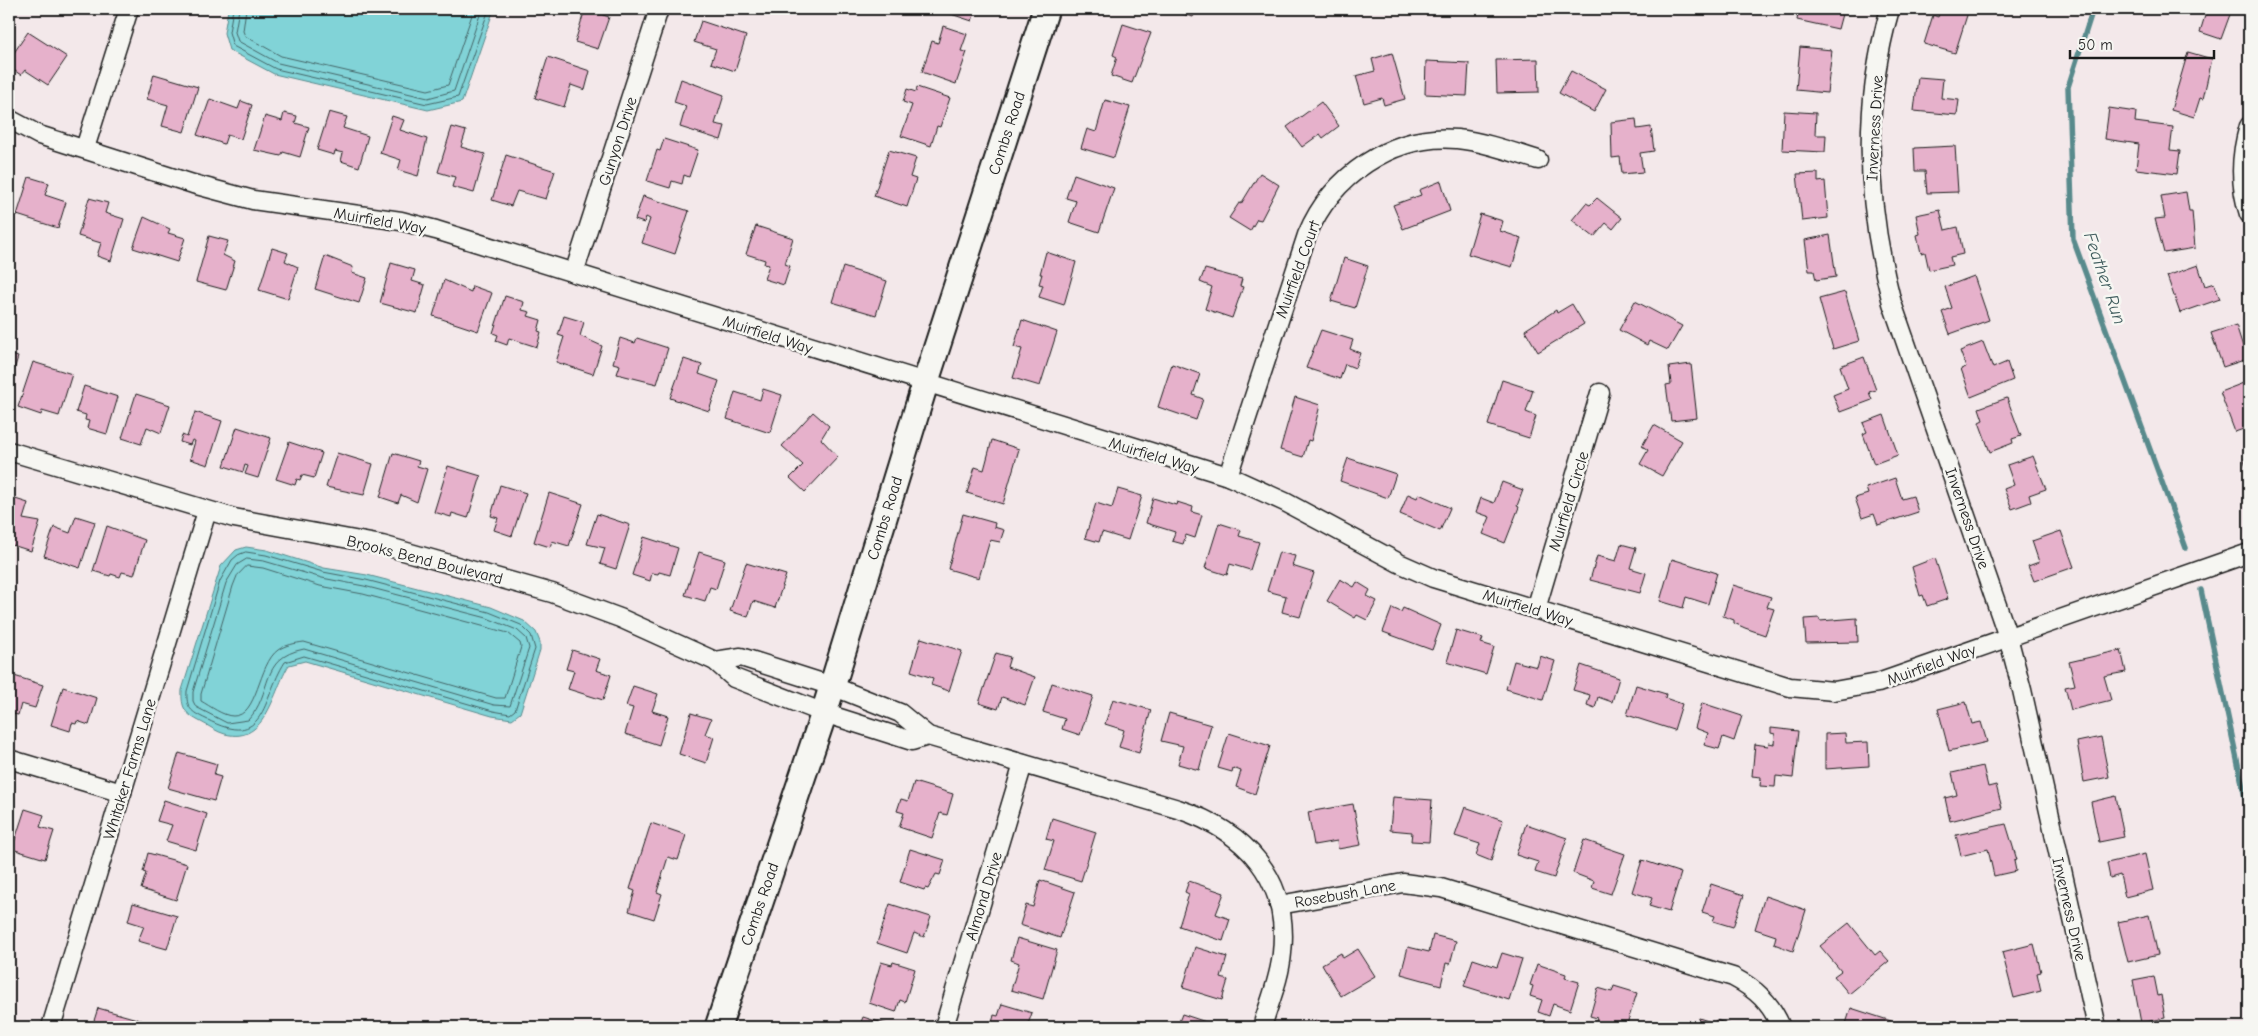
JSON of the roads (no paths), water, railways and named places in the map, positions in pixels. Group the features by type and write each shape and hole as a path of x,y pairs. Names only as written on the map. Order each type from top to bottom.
{"street":[{"path":"85,148 129,9"},
{"name":"Gunyon Drive","path":"574,273 659,9"},
{"name":"Combs Road","path":"718,1027 824,713 925,384 1046,9"},
{"name":"Inverness Drive","path":"1890,9 1878,58 1871,126 1871,184 1880,256 1892,303 2008,637 2022,690 2097,1027"},
{"name":"Muirfield Way","path":"9,119 39,134 193,184 253,200 401,221 436,230 925,384 1228,476 1285,502 1399,563 1441,580 1790,687 1825,692 1852,690 1878,683 2249,553"},
{"path":"2249,126 2243,147 2241,170 2243,194 2249,214"},
{"name":"Muirfield Court","path":"1228,476 1307,235 1319,212 1335,190 1355,170 1386,152 1403,146 1438,139 1457,139 1483,144 1538,160"},
{"name":"Muirfield Circle","path":"1536,609 1600,393"},
{"name":"Brooks Bend Boulevard","path":"9,451 207,511 264,525 382,545 435,558 586,605 715,661 734,678 824,713"},
{"name":"Whitaker Farms Lane","path":"51,1027 207,511"},
{"name":"Rosebush Lane","path":"715,661 741,657 832,686 900,712 928,736 1204,817 1220,826 1254,856 1269,879 1279,905 1383,885 1403,883 1428,886 1724,974 1749,986 1774,1012 1781,1027"},
{"name":"Rosebush Lane","path":"824,713 912,741 928,736"},
{"path":"9,759 122,793"},
{"name":"Almond Drive","path":"944,1027 1023,764"},
{"path":"1262,1027 1282,955 1283,926 1279,905"}],"water":[{"path":"494,9 462,102 428,110 274,74 229,50 224,33 228,10"},
{"path":"246,547 267,550 324,568 367,575 491,607 524,621 536,632 540,642 540,650 520,713 512,719 492,716 305,661 289,665 267,713 259,724 250,731 239,735 225,734 196,719 183,706 182,690 221,566 236,550"}],"waterway":[{"name":"Feather Run","path":"2093,9 2068,87 2073,239 2186,548"},
{"name":"Feather Run","path":"2201,590 2249,816"}]}
